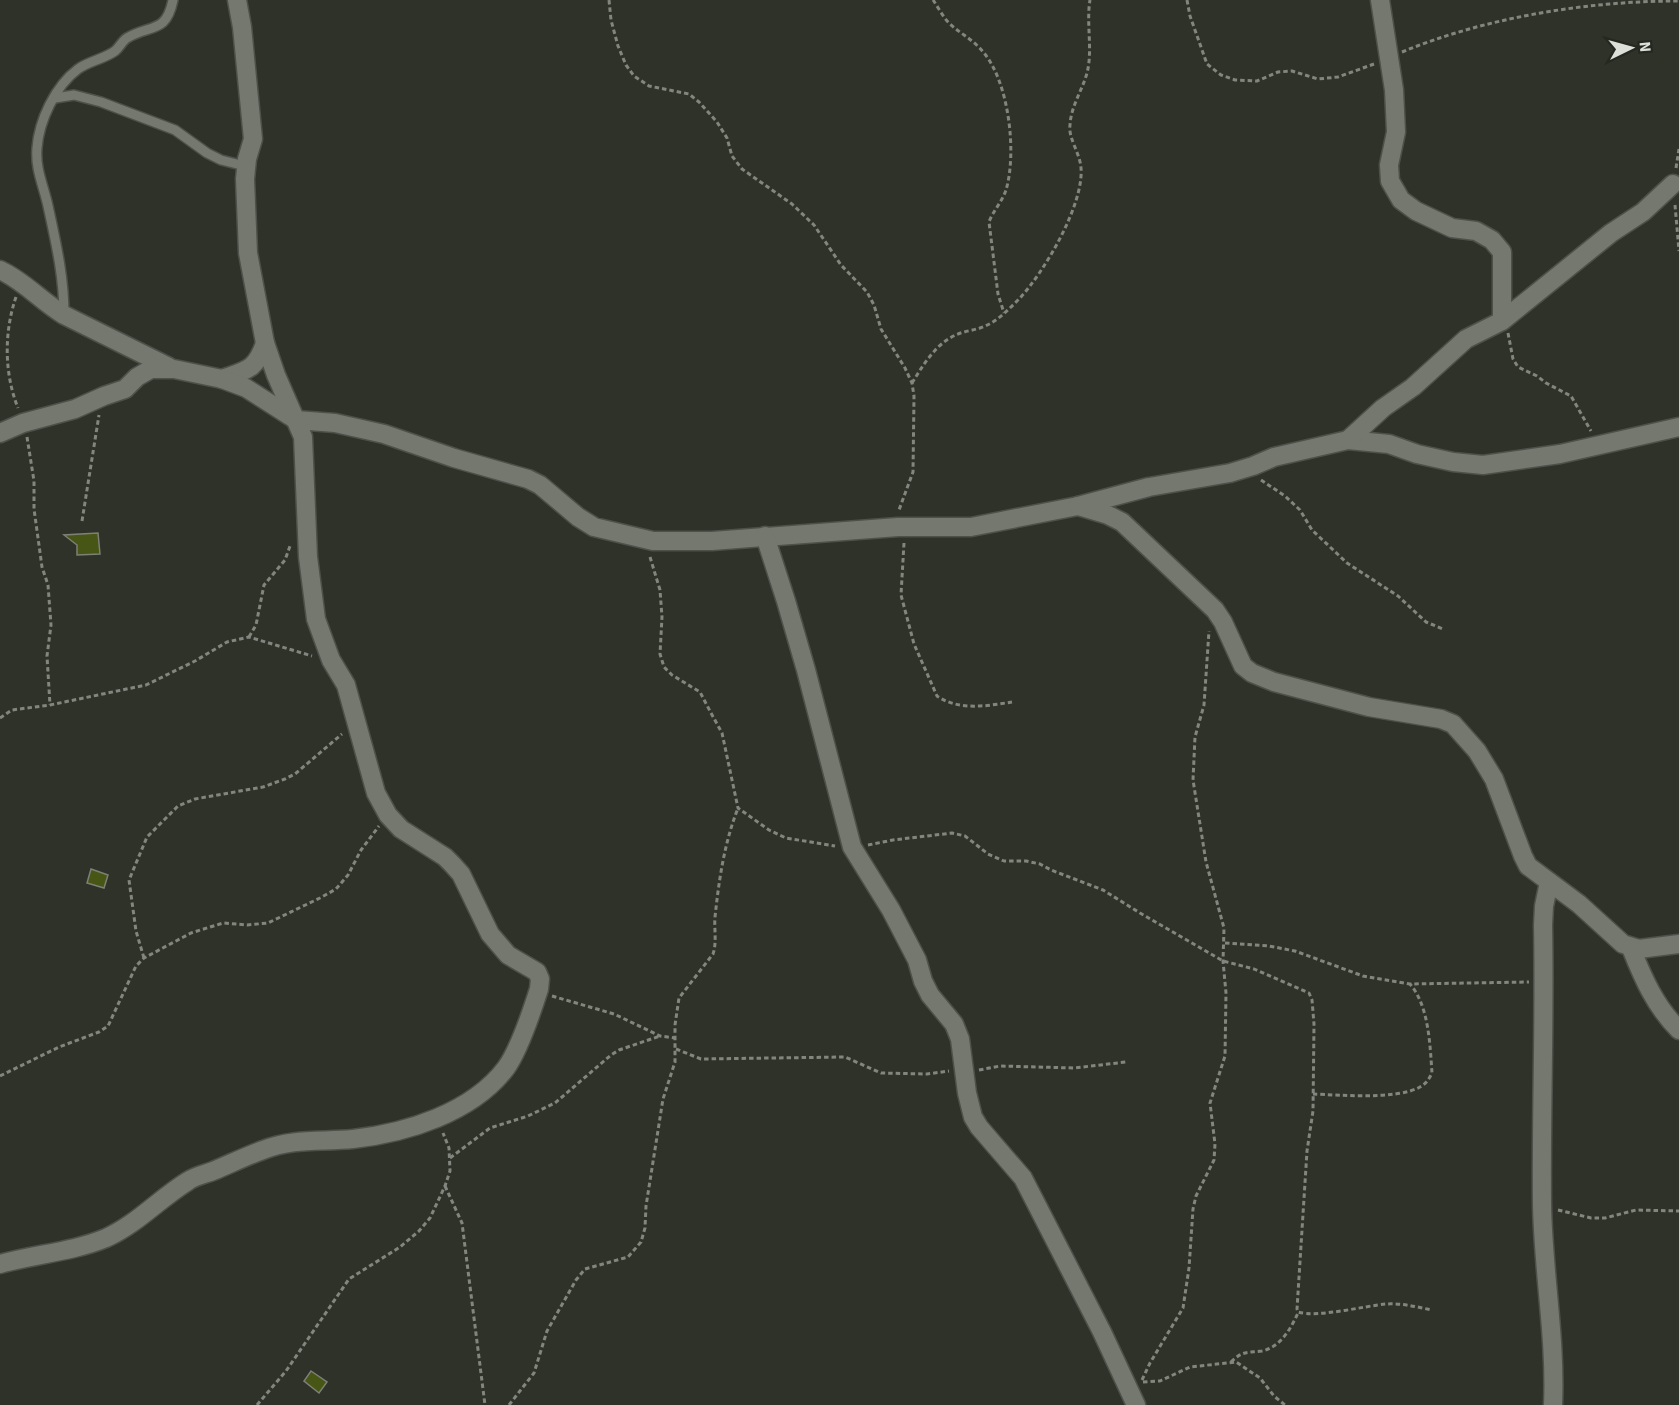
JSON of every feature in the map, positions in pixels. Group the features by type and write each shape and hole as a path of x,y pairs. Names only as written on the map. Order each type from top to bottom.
{"street":[{"path":"0,1264 105,1238 124,1228 189,1180 270,1147 305,1140 369,1137 415,1125 465,1104 493,1082 506,1068 513,1056 539,989 540,979 537,972 508,955 494,939 461,874 444,857 401,829 388,815 376,793 346,685 331,660 316,619 308,557 303,437 265,343 248,253 245,166 251,147 252,132 242,27 237,0"},
{"path":"1380,0 1394,90 1396,132 1389,165 1390,181 1401,200 1416,211 1452,228 1476,231 1492,240 1502,252 1502,321"},
{"path":"1348,440 1383,408 1413,387 1466,339 1502,321 1611,233 1643,212 1673,184"},
{"path":"0,270 24,283 64,315 174,369"},
{"path":"222,379 244,372 254,365 260,358 265,343"},
{"path":"0,433 23,423 75,409 125,389 137,377 151,369 174,369 222,379 246,388 296,420 335,423 384,434 445,455 528,479 540,485 594,527 653,541 712,541 898,527 971,527 1078,506 1149,487 1230,473 1274,457 1348,440 1389,444 1417,454 1470,465 1509,463 1679,428"},
{"path":"1078,506 1122,522 1208,602 1223,622 1243,666 1252,673 1274,682 1368,707 1441,719 1453,724 1477,751 1494,778 1520,851 1528,866 1579,904 1612,935 1631,948 1648,949 1679,944"},
{"path":"765,536 806,670 852,847 891,910 917,960 930,995 954,1024 960,1039 973,1117 1023,1178 1102,1332 1136,1405"},
{"path":"1549,882 1544,906 1542,1206 1546,1288 1553,1340 1553,1405"},
{"path":"1631,948 1646,985 1664,1016 1679,1030"}],"lane":[{"path":"64,315 64,290 59,253 37,165 37,148 44,117 63,84 79,68 114,51 124,39 161,24 168,18 172,0"},
{"path":"55,98 74,95 102,102 175,129 207,153 245,166"}],"path":[{"path":"609,0 611,20 618,46 626,65 634,76 649,86 689,94 699,102 717,122 732,156 742,169 792,204 814,225 841,265 867,292 874,305 881,329 912,383 915,408 913,472 901,503 898,527 904,542 901,595 914,644 937,696 944,701 959,705 982,706 1012,702"},
{"path":"933,0 949,23 973,40 986,56 1005,102 1010,124 1006,192 992,213 989,222 998,294 1004,313"},
{"path":"912,383 943,342 953,336 996,321 1004,313 1037,277 1068,222 1082,181 1077,148 1071,138 1069,127 1073,106 1087,73 1090,0"},
{"path":"1187,0 1190,16 1207,64 1221,75 1234,80 1257,81 1278,72 1292,71 1318,79 1338,77 1422,44 1485,25 1548,12 1634,1 1679,1"},
{"path":"1673,184 1679,251"},
{"path":"24,283 16,298 7,333 7,355 15,402 30,453 34,481 34,509 42,567 48,585 51,625 48,633 47,656 50,705"},
{"path":"1502,321 1510,338 1513,359 1518,367 1571,396 1599,446"},
{"path":"82,521 91,457 104,396"},
{"path":"1260,479 1285,496 1300,510 1312,530 1347,563 1398,596 1426,622 1443,629"},
{"path":"249,637 256,625 264,585 285,560 293,539"},
{"path":"509,1405 534,1373 547,1331 576,1280 585,1269 628,1257 641,1242 645,1228 646,1206 663,1099 675,1062 679,998 713,954 715,948 719,884 729,832 738,808 722,734 700,692 672,675 664,667 660,654 662,616 660,590 650,555"},
{"path":"1208,602 1207,675 1204,705 1193,754 1193,780 1206,862 1224,928 1225,1056 1210,1103 1215,1144 1214,1160 1196,1196 1193,1209 1189,1268 1183,1308 1150,1363 1142,1382 1160,1381 1190,1367 1236,1362 1260,1378 1274,1396 1285,1405"},
{"path":"0,718 12,710 50,705 146,685 195,662 226,642 249,637 297,653 331,660"},
{"path":"144,958 136,931 129,880 147,837 178,806 195,799 263,787 295,774 356,720"},
{"path":"738,808 770,830 786,837 842,848 952,833 965,836 988,854 1004,861 1026,861 1040,864 1103,890 1223,961 1254,969 1309,993 1312,1000 1314,1024 1313,1094 1298,1312 1291,1329 1271,1348 1246,1351 1230,1363"},
{"path":"0,1076 108,1026 136,966 144,958 191,933 223,923 267,923 336,889 348,875 361,850 388,815"},
{"path":"1225,943 1269,946 1295,951 1363,976 1410,984 1543,982"},
{"path":"1313,1094 1370,1095 1405,1092 1428,1082 1432,1073 1424,1014 1420,998 1410,984"},
{"path":"539,989 551,996 614,1014 660,1036 675,1038"},
{"path":"450,1158 489,1128 528,1116 555,1103 611,1054 660,1036"},
{"path":"676,1049 701,1059 845,1057 881,1073 896,1074 927,1074 964,1069 973,1071 1000,1065 1074,1068 1126,1062"},
{"path":"258,1405 286,1371 344,1285 400,1246 419,1231 429,1218 450,1171 449,1148 437,1117"},
{"path":"445,1186 462,1222 485,1405"},
{"path":"1542,1206 1598,1218 1617,1216 1636,1210 1679,1211"},
{"path":"1298,1312 1316,1313 1390,1304 1432,1310"}],"building":[{"path":"98,533 100,554 77,555 77,545 64,535"},
{"path":"91,869 108,875 104,888 87,883"},
{"path":"311,1371 327,1382 319,1393 304,1381"}]}
